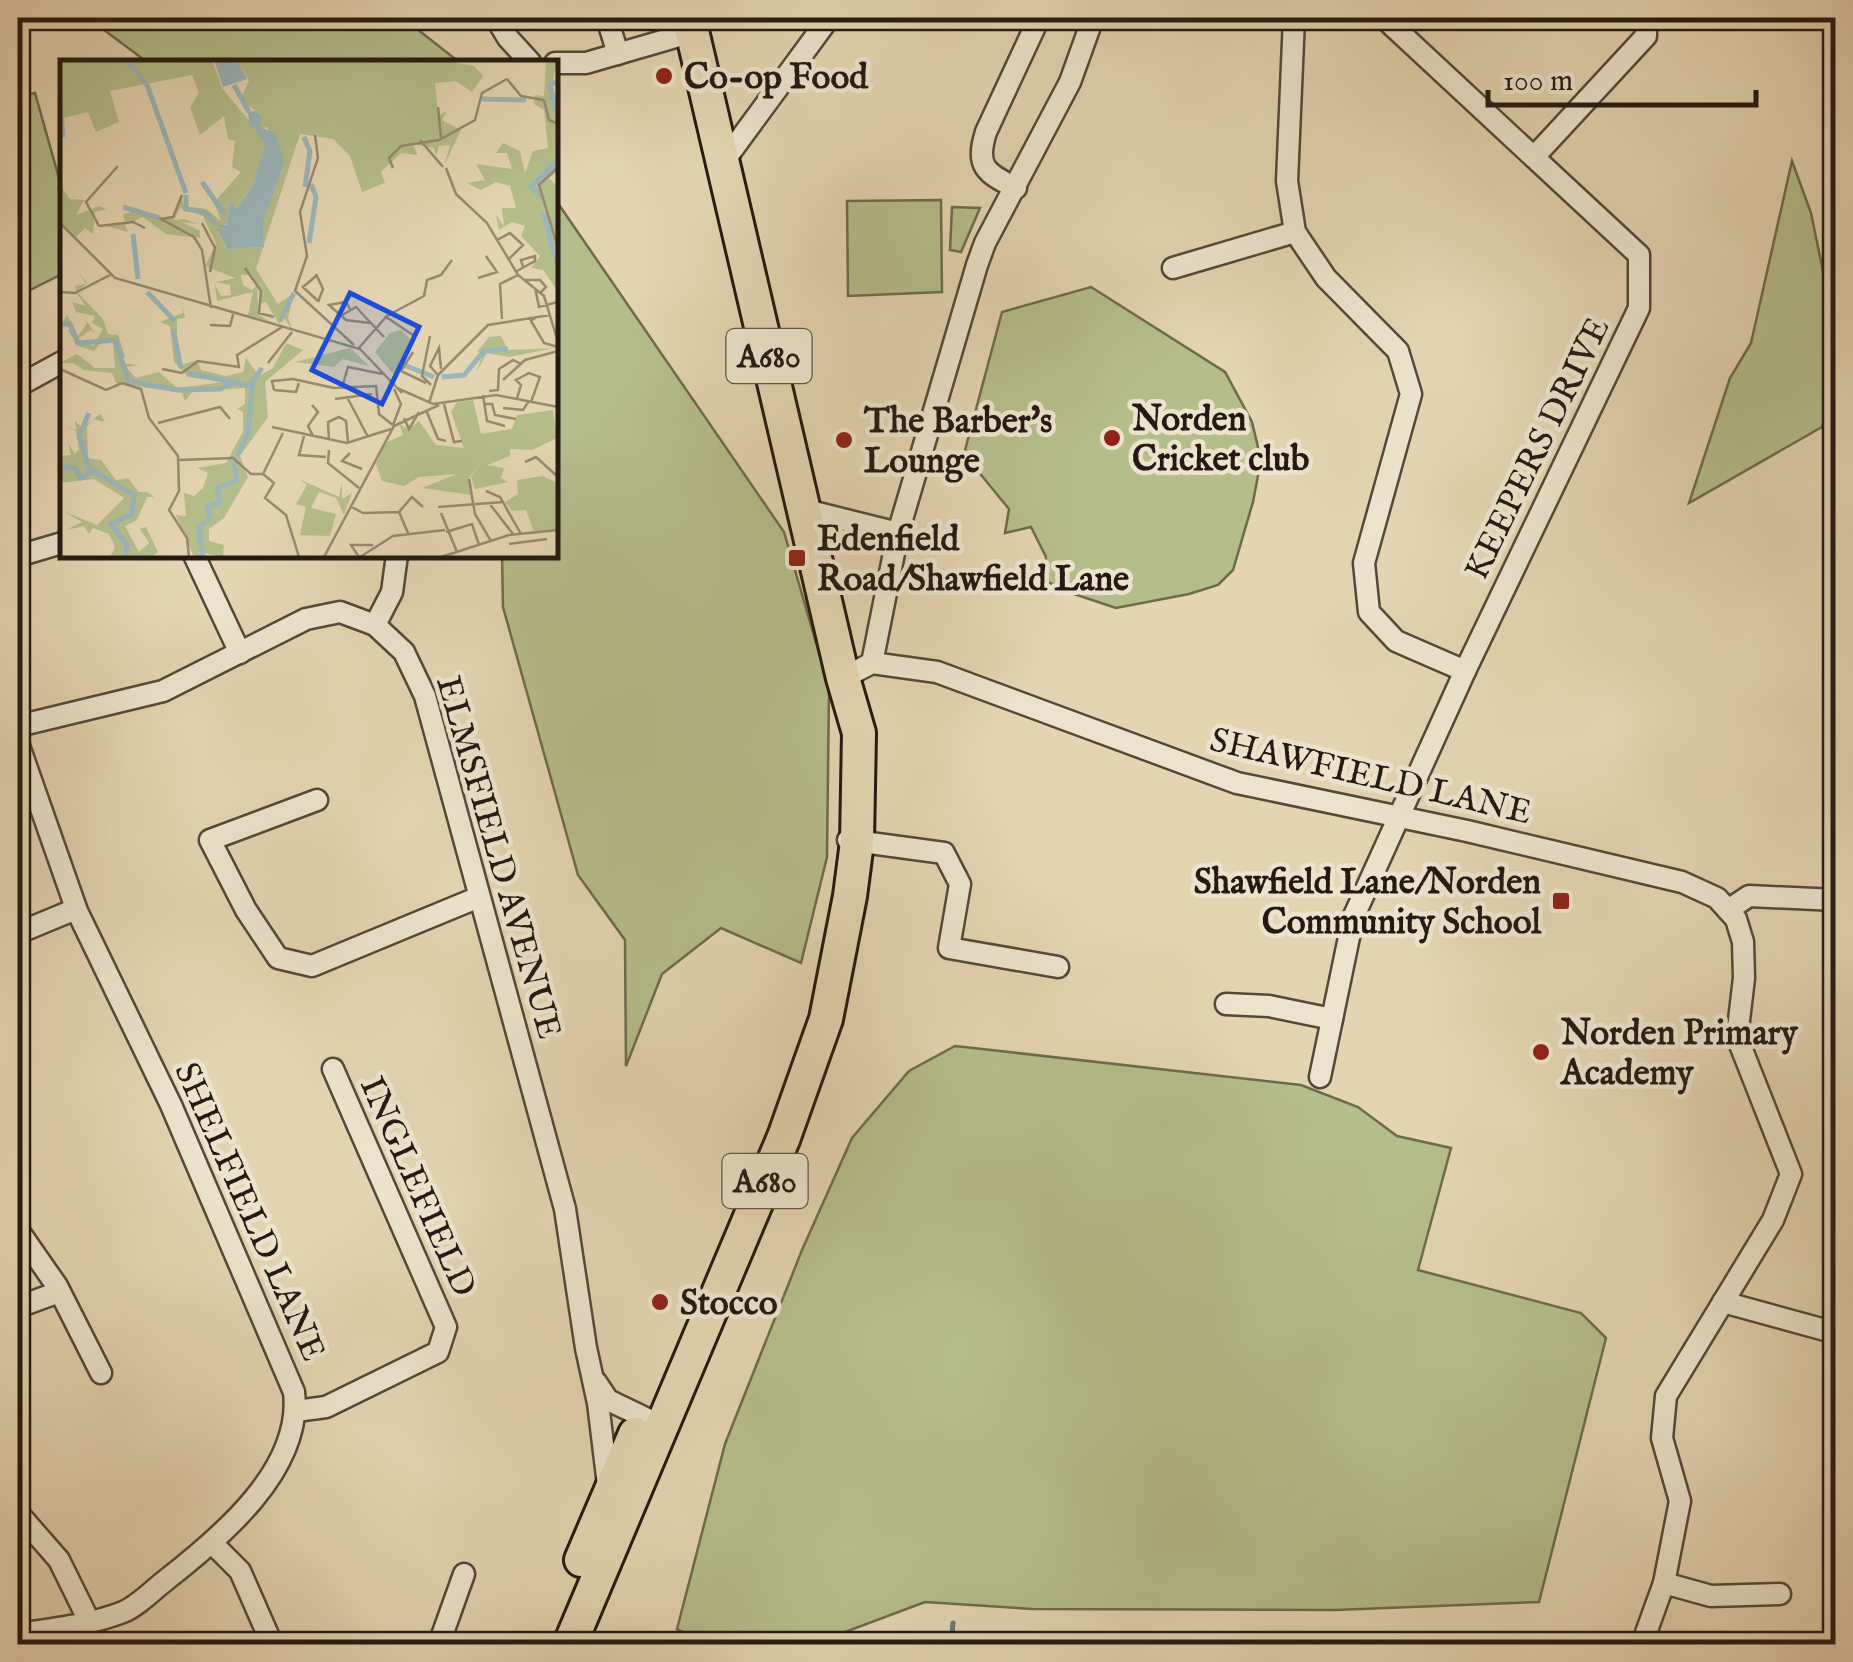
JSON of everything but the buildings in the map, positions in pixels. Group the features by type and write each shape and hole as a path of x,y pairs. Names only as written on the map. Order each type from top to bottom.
{"main road":[{"name":"A680","path":"570,1644 810,1010 849,841 840,741 855,678 806,510 691,25"},
{"name":"A680","path":"546,1644 609,1492 652,1421"}],"street":[{"path":"496,18 528,60"},
{"path":"607,18 618,54"},
{"path":"724,162 830,18"},
{"path":"1016,188 990,175 980,152 1039,18"},
{"path":"855,678 977,264 1070,82 1092,18"},
{"path":"1294,18 1288,181 1296,232 1326,278 1398,352 1410,394 1364,563 1369,612 1396,641 1466,671"},
{"name":"KEEPERS DRIVE","path":"1320,1076 1353,918 1640,308 1639,255 1384,18"},
{"path":"1534,157 1646,36 1646,18"},
{"path":"558,63 586,62 618,54 691,25"},
{"path":"1174,268 1296,232"},
{"path":"18,386 60,363"},
{"path":"806,510 898,533"},
{"path":"18,556 60,544"},
{"path":"195,558 240,653"},
{"path":"18,726 163,691 306,619 340,612 375,625 392,592 397,558"},
{"name":"ELMSFIELD AVENUE","path":"375,625 404,652 425,696 565,1209 609,1492"},
{"name":"SHAWFIELD LANE","path":"855,678 936,672 1236,783 1467,831 1682,882 1722,904"},
{"name":"SHELFIELD LANE","path":"18,743 76,908 171,1105 294,1392 296,1411 288,1448 268,1481 212,1543 126,1611 18,1634"},
{"path":"317,800 210,840 246,910 278,958 312,966 478,897"},
{"path":"849,841 944,853 960,884 949,948 1058,967"},
{"path":"1642,1644 1664,1583 1680,1502 1662,1438 1666,1396 1773,1220 1791,1174 1736,1037 1744,978 1743,942 1736,919 1722,904 1749,896 1836,900"},
{"path":"18,933 76,908"},
{"path":"1226,1004 1269,1006 1332,1019"},
{"name":"INGLEFIELD","path":"296,1411 326,1407 438,1352 446,1327 333,1069"},
{"path":"18,1230 60,1292 102,1373"},
{"path":"18,1306 60,1292"},
{"path":"1724,1302 1836,1334"},
{"path":"592,1376 608,1400 652,1421"},
{"path":"18,1513 60,1560 90,1621"},
{"path":"212,1543 240,1572 272,1644"},
{"path":"439,1644 464,1574"},
{"path":"1664,1583 1711,1596 1780,1594"}],"green space":[{"path":"88,18 403,18 456,60 144,60"},
{"path":"35,93 60,182 60,275 18,296 18,96"},
{"path":"1792,161 1811,213 1826,286 1835,287 1835,373 1822,427 1689,503 1730,378 1751,343"},
{"path":"941,200 942,292 848,296 847,201"},
{"path":"558,203 784,532 829,688 827,857 801,963 721,928 662,974 626,1066 625,940 578,875 503,607 502,558 558,558"},
{"path":"952,207 980,208 961,252 950,250"},
{"name":"Norden Cricket club","path":"1091,287 1225,372 1252,422 1261,460 1253,502 1233,570 1218,585 1116,608 1043,580 1046,557 1031,527 1005,533 1009,509 964,454 1002,312"},
{"path":"955,1046 1301,1085 1358,1107 1397,1136 1451,1148 1418,1270 1581,1313 1606,1338 1539,1602 1335,1610 1032,1609 925,1602 813,1644 707,1644 677,1629 725,1444 802,1250 852,1138 909,1071"}],"waterway":[{"path":"951,1644 953,1623"}],"place":[{"name":"Co-op Food","path":"664,76"},
{"name":"Norden Cricket club","path":"1112,438"},
{"name":"The Barber's Lounge","path":"844,440"},
{"name":"Edenfield Road/Shawfield Lane","path":"797,558"},
{"name":"Shawfield Lane/Norden Community School","path":"1561,901"},
{"name":"Norden Primary Academy","path":"1541,1052"},
{"name":"Stocco","path":"660,1302"}]}
